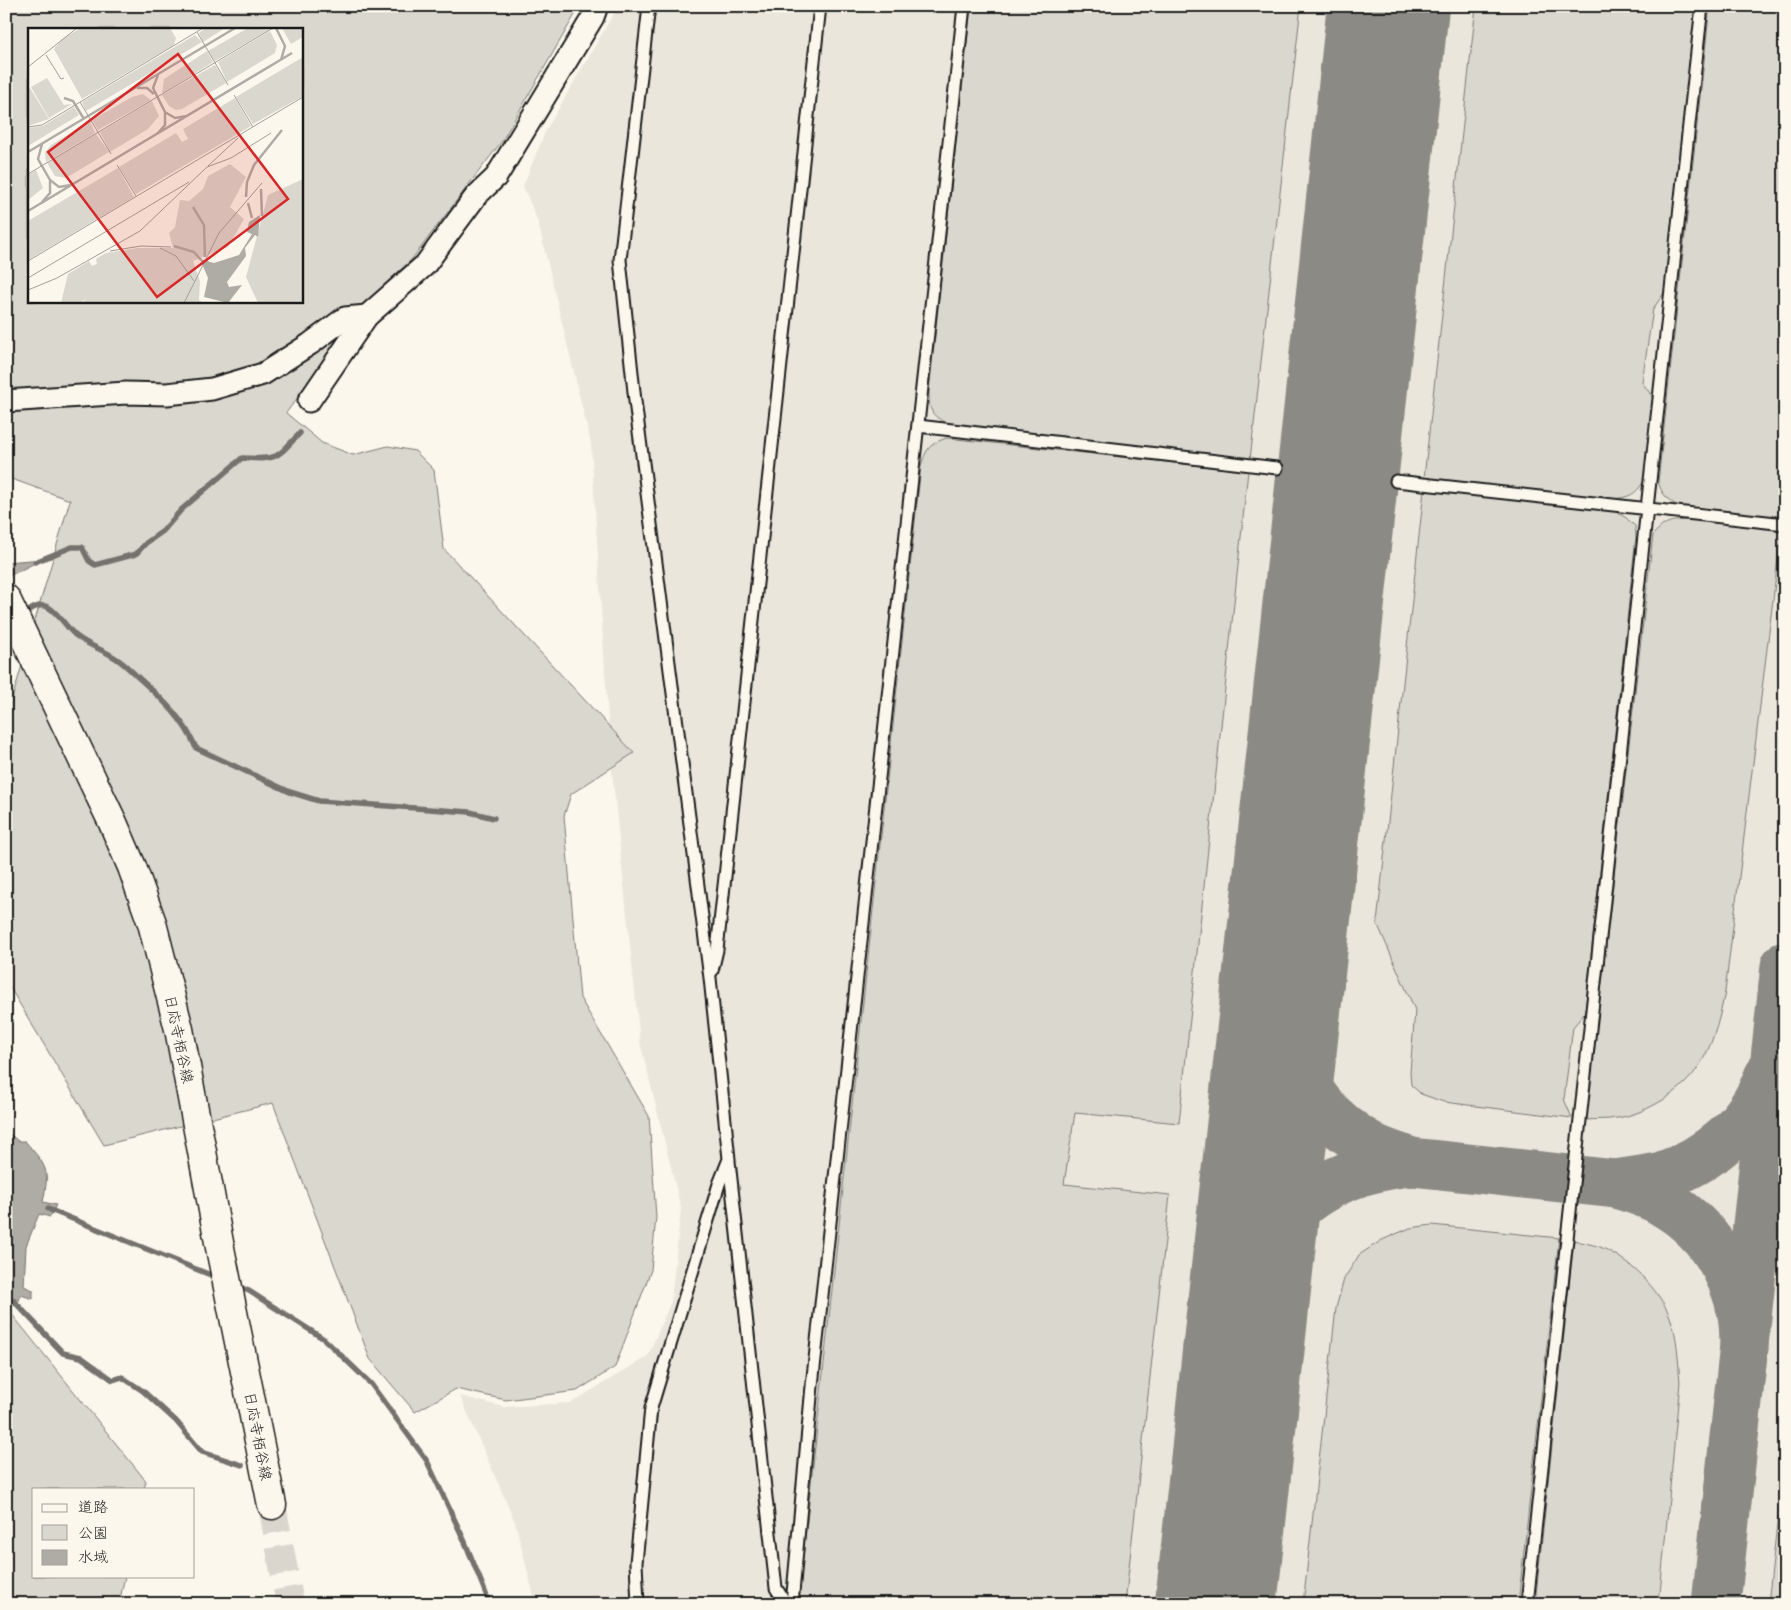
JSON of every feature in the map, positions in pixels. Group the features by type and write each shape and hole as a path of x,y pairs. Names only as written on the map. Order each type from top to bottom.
{"main road":[{"name":"日応寺栢谷線","path":"6,599 114,823 152,923 179,1030 221,1253 272,1505"}],"street":[{"path":"309,401 367,316 425,265 476,196 496,177 597,6"},
{"path":"6,401 126,393 167,394 212,390 263,374 310,344 344,318 367,316"}],"lane":[{"path":"649,6 620,260 635,401 710,978 776,1588 786,1604"},
{"path":"710,978 717,950 820,6"},
{"path":"792,1604 812,1386 964,6"},
{"path":"1527,1604 1702,6"},
{"path":"918,426 1277,468"},
{"path":"1396,481 1785,524"},
{"path":"638,1604 636,1563 651,1408 719,1184 729,1160"}],"shaded area":[{"path":"618,6 1785,6 1785,1604 536,1604 515,1522 460,1396 504,1407 571,1403 648,1356 671,1301 681,1208 640,1042 610,751 591,444 538,222 523,186 546,130"}],"green space":[{"path":"6,6 580,6 502,141 412,259 380,289 286,413 322,443 353,455 388,446 415,451 434,470 444,549 634,753 571,794 564,816 580,998 649,1116 656,1217 651,1270 615,1367 577,1391 506,1400 456,1389 415,1412 370,1359 273,1103 104,1145 6,981 6,720 70,500 6,477"},
{"path":"971,6 1301,6 1250,460 948,424 934,415 929,403 929,391"},
{"path":"1476,6 1696,6 1664,293 1653,309 1642,382 1653,398 1644,481 1635,492 1628,496 1613,499 1424,478"},
{"path":"1710,6 1785,6 1785,482 1781,517 1678,506 1665,496 1658,482"},
{"path":"947,438 1248,471 1179,1123 1075,1113 1064,1184 1170,1195 1125,1604 798,1604 921,466 930,447 936,442"},
{"path":"1424,490 1614,511 1625,517 1635,526 1636,536 1586,1003 1584,1014 1573,1027 1564,1099 1572,1118 1444,1102 1421,1094 1411,1085 1410,1072 1415,1010 1377,923"},
{"path":"1690,520 1774,528 1781,534 1725,992 1717,1027 1711,1042 1696,1070 1685,1083 1656,1104 1637,1113 1613,1119 1586,1120 1653,535 1669,522"},
{"path":"1432,1225 1559,1238 1518,1604 1303,1604 1336,1308 1344,1279 1359,1255 1382,1240 1410,1228"},
{"path":"1574,1240 1600,1247 1621,1258 1631,1266 1659,1296 1670,1317 1675,1332 1680,1382 1659,1604 1535,1604"},
{"path":"6,1307 146,1481 144,1488 32,1488 32,1578 125,1578 119,1604 6,1604"},
{"path":"1785,1453 1785,1604 1768,1604"}],"water":[{"path":"43,559 11,575 6,581 6,562"},
{"path":"6,1131 18,1141 25,1141 38,1157 45,1168 46,1175 43,1202 56,1205 50,1217 39,1214 26,1246 24,1286 33,1290 33,1299 21,1295 18,1303 15,1305 9,1305 6,1302"}],"waterway":[{"path":"35,562 72,547 82,547 89,561 95,565 136,554 146,543 163,531 181,510 242,458 263,459 276,456 300,433"},
{"path":"21,616 39,606 49,608 57,614 75,635 86,643 116,658 157,695 179,719 196,748 290,792 319,801 470,812 494,818"},
{"path":"48,1209 218,1278"},
{"path":"235,1285 249,1291 324,1339 371,1384 427,1461 465,1542 490,1604"},
{"path":"13,1300 63,1353 81,1357 113,1380 122,1377 143,1391 176,1421 202,1452 242,1465"}],"taxiway":[{"path":"1284,966 1283,1015 1285,1034 1292,1059 1309,1090 1319,1104 1357,1138 1387,1154 1412,1162"},
{"path":"1716,1604 1785,966"},
{"path":"1616,1184 1662,1176 1696,1161 1712,1150 1739,1125 1751,1110 1768,1077"},
{"path":"1248,1307 1266,1248 1278,1228 1292,1212 1309,1197 1347,1177 1368,1170 1412,1162 1616,1184 1660,1200 1694,1225 1706,1237 1725,1266 1738,1298 1742,1315 1744,1350"}],"runway":[{"path":"1216,1604 1388,6"}],"tunnel":[{"path":"272,1505 290,1604"}]}
